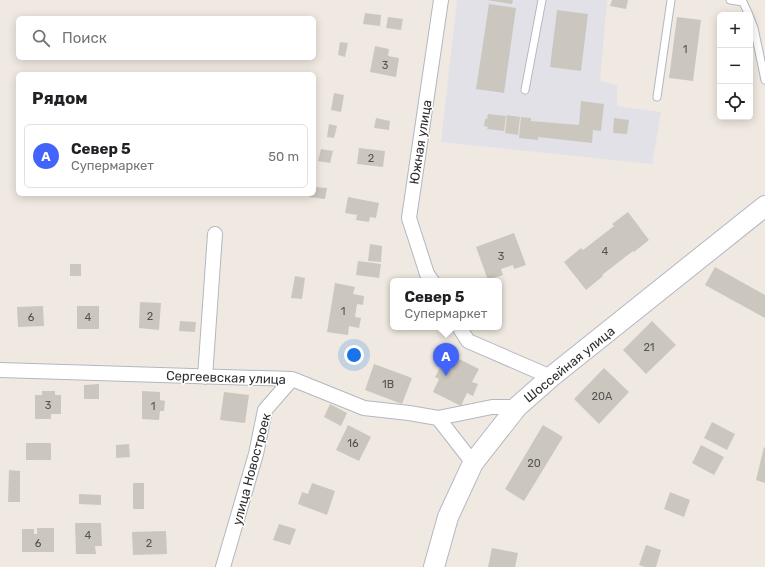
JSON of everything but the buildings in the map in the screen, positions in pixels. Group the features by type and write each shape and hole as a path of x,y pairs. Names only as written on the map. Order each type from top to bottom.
{"main road":[{"name":"Шоссейная улица","path":"434,567 448,517 473,463 517,407 551,377 764,206"}],"street":[{"name":"Южная улица","path":"430,278 427,274 409,218 441,0"},
{"path":"205,377 215,234"},
{"path":"462,330 468,341 551,377"},
{"name":"Сергеевская улица","path":"0,370 292,379 364,408 438,418"},
{"name":"улица Новостроек","path":"223,567 256,454 265,410 292,379"},
{"path":"473,463 438,418 492,407 517,407"}],"lane":[{"path":"525,90 542,0"},
{"path":"657,98 671,0"},
{"path":"730,0 743,2 748,12"},
{"path":"753,26 765,80"}],"shaded area":[{"path":"457,0 607,0 600,81 617,85 617,106 661,112 652,164 441,142"}],"place":[{"name":"Север 5","path":"446,376"}]}
